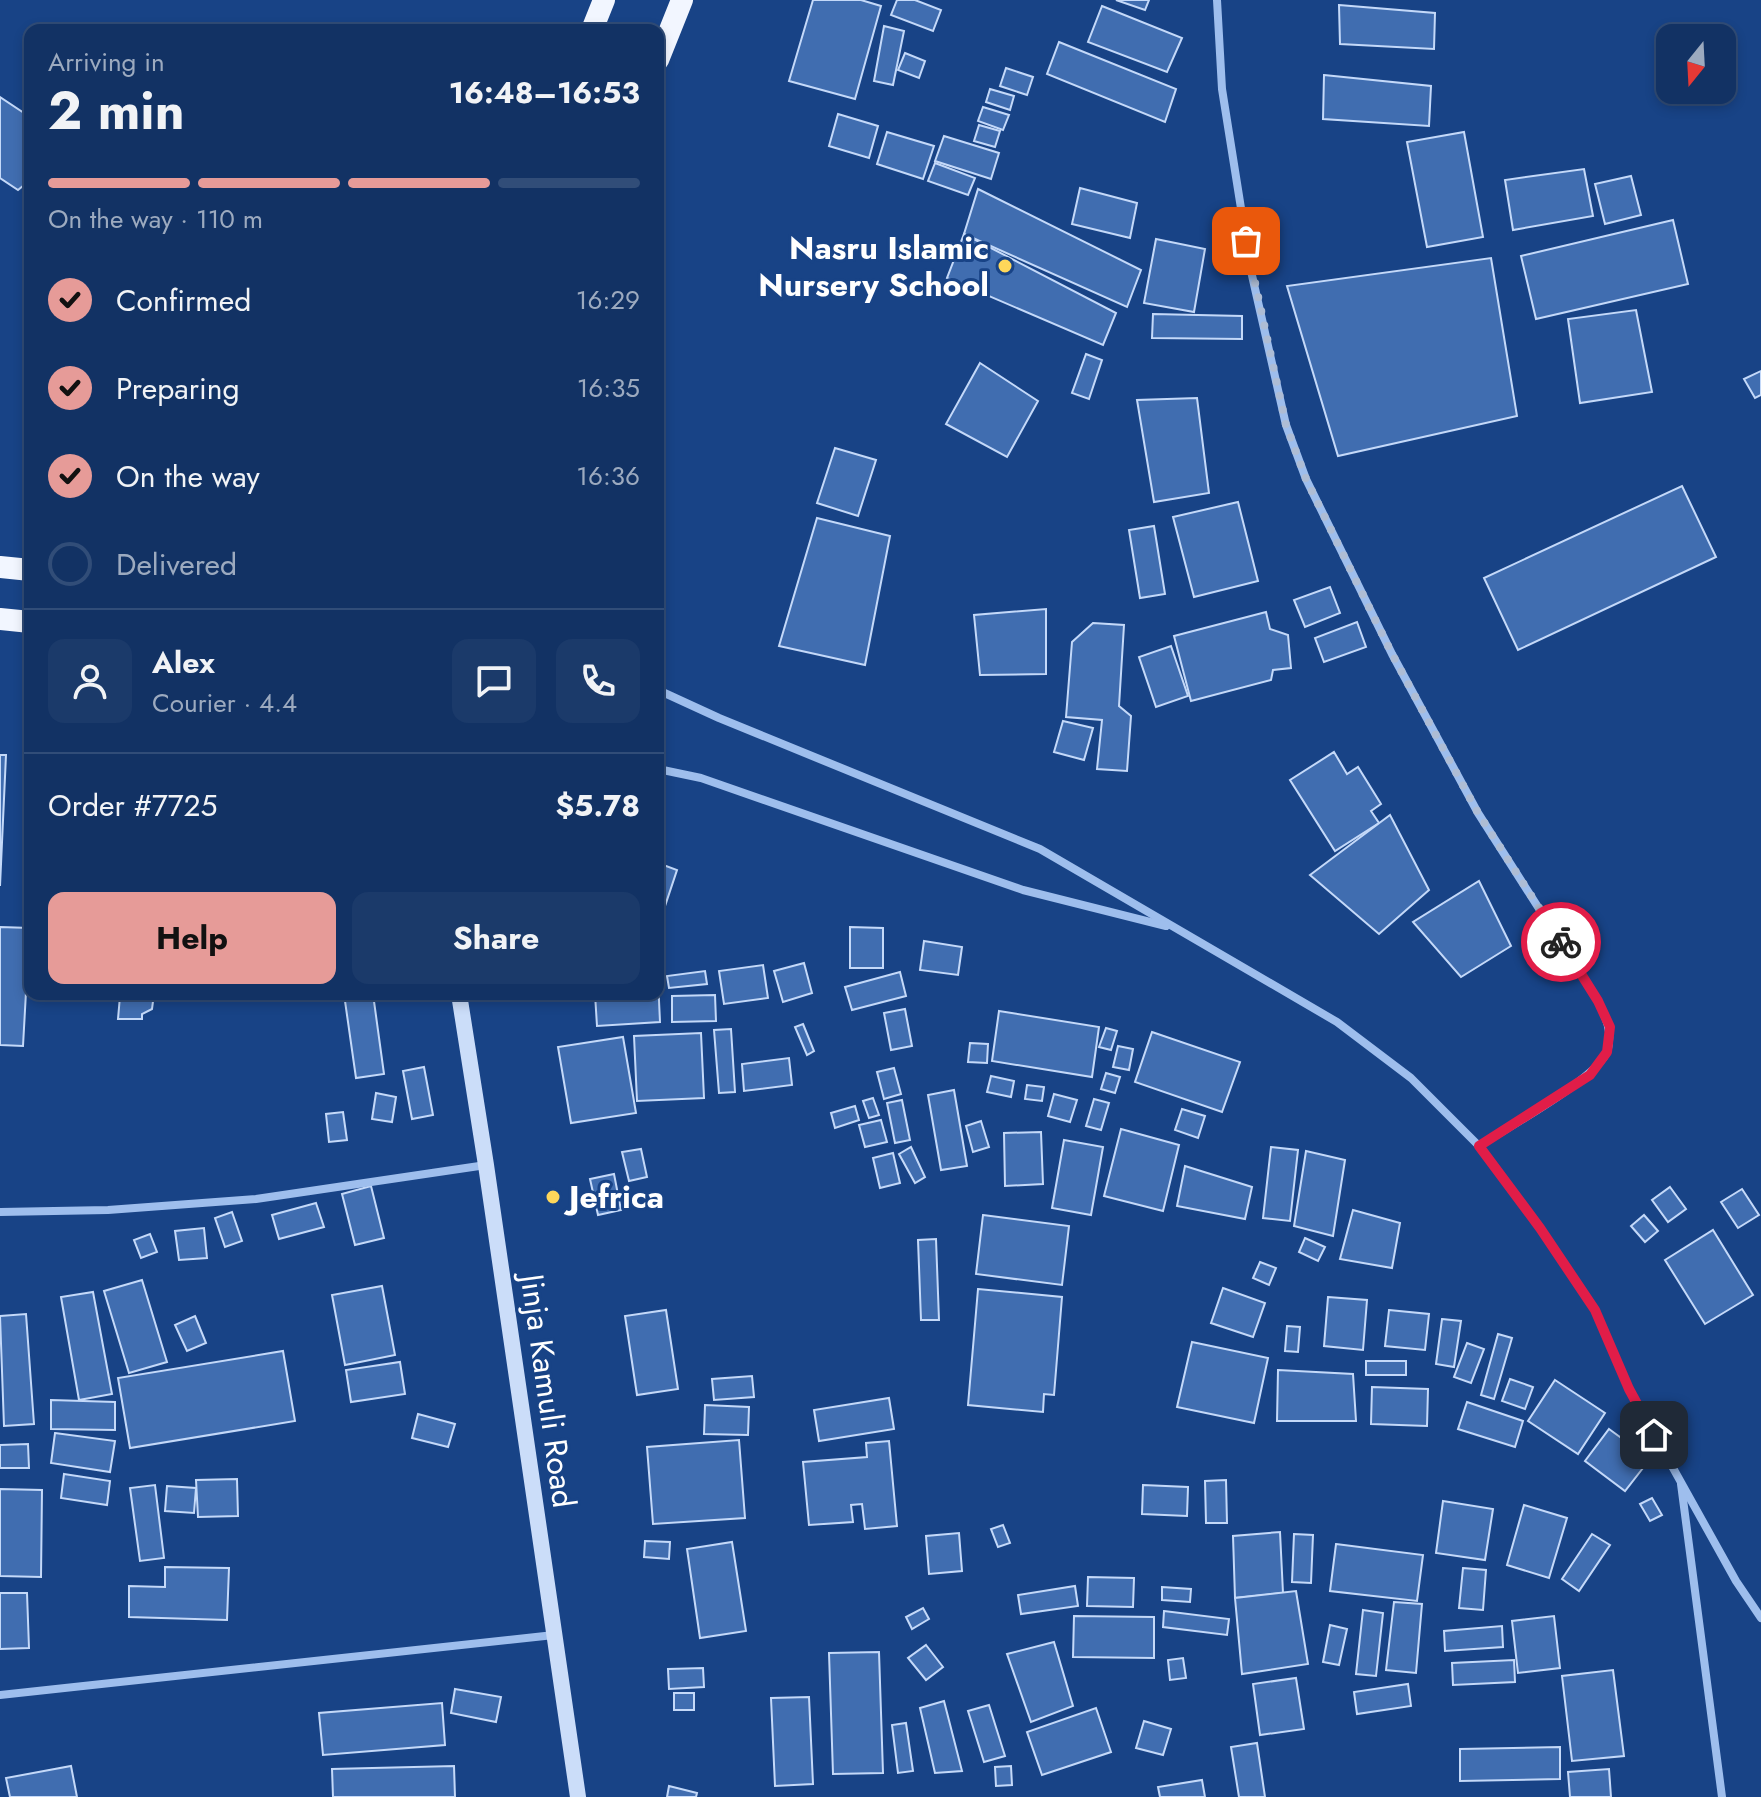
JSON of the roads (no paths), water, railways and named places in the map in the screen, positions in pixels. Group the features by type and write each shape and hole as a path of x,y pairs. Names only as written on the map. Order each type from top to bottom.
{"highway":[{"path":"594,24 604,0"},
{"path":"664,45 682,0"},
{"path":"0,567 24,569"},
{"path":"0,619 24,621"}],"main road":[{"name":"Jinja Kamuli Road","path":"460,1000 578,1797"}],"street":[{"path":"1217,0 1222,89 1251,271 1286,425 1306,479 1392,654 1478,813 1598,1001 1610,1027 1607,1052 1590,1075 1479,1146"},
{"path":"664,693 1040,849 1337,1022 1411,1078 1479,1146 1540,1228 1595,1310 1629,1389 1736,1581 1761,1618"},
{"path":"664,770 701,778 1023,890 1174,928"},
{"path":"0,1212 108,1210 256,1199 486,1165"},
{"path":"1680,1480 1722,1797"},
{"path":"0,1695 555,1635"}],"place":[{"name":"Nasru Islamic Nursery School","path":"1005,266"},
{"name":"Jefrica","path":"553,1197"}]}
